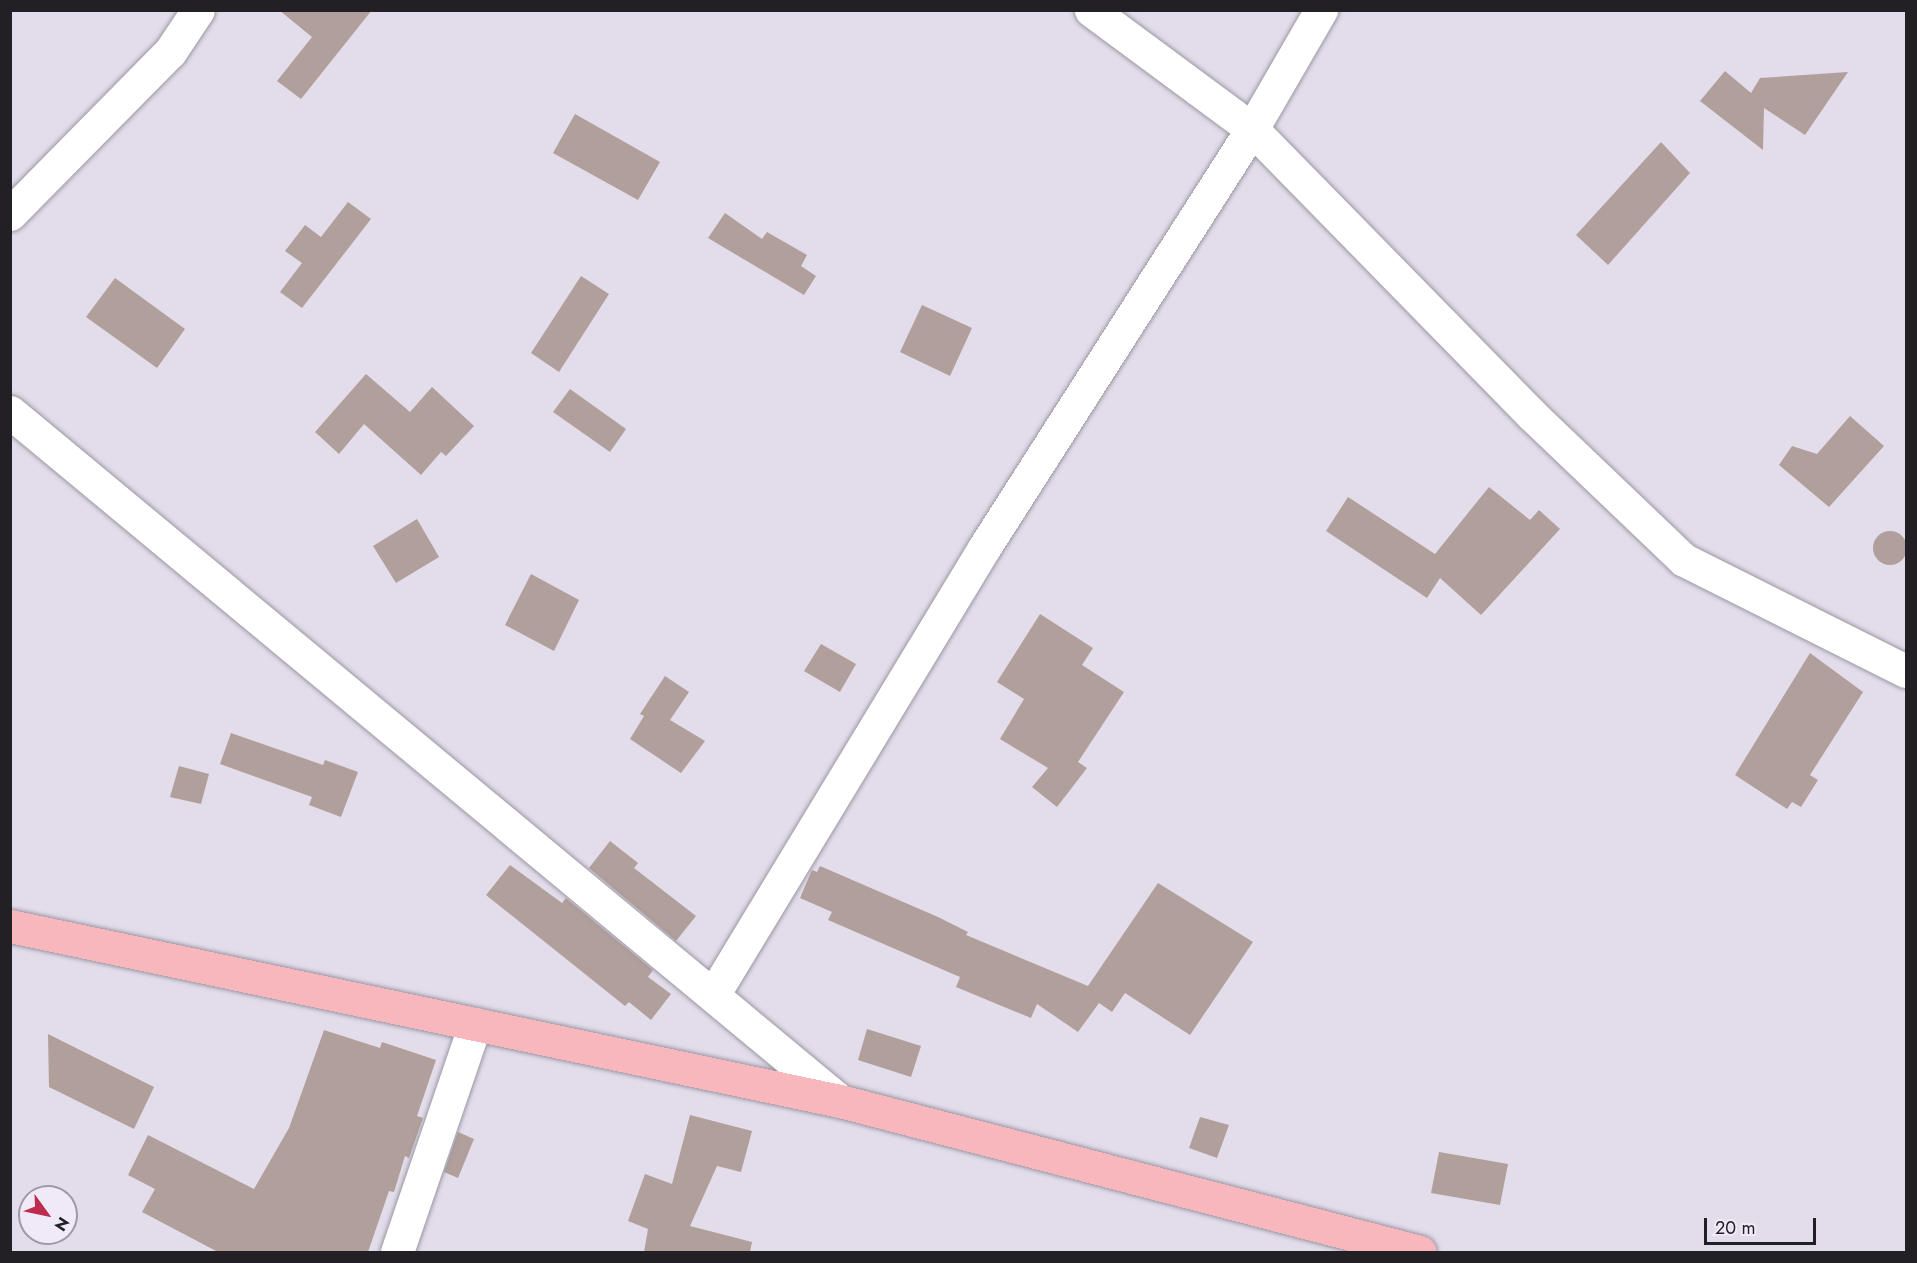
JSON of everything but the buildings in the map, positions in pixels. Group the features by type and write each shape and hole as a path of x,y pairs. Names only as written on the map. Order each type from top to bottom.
{"main road":[{"path":"10,926 840,1101 1420,1252"}],"street":[{"path":"10,214 170,52 198,10"},
{"path":"1091,10 1252,129 1531,414 1684,560 1906,672"},
{"path":"713,995 984,548 1252,129 1321,10"},
{"path":"10,412 840,1101"},
{"path":"397,1252 475,1024"}]}
